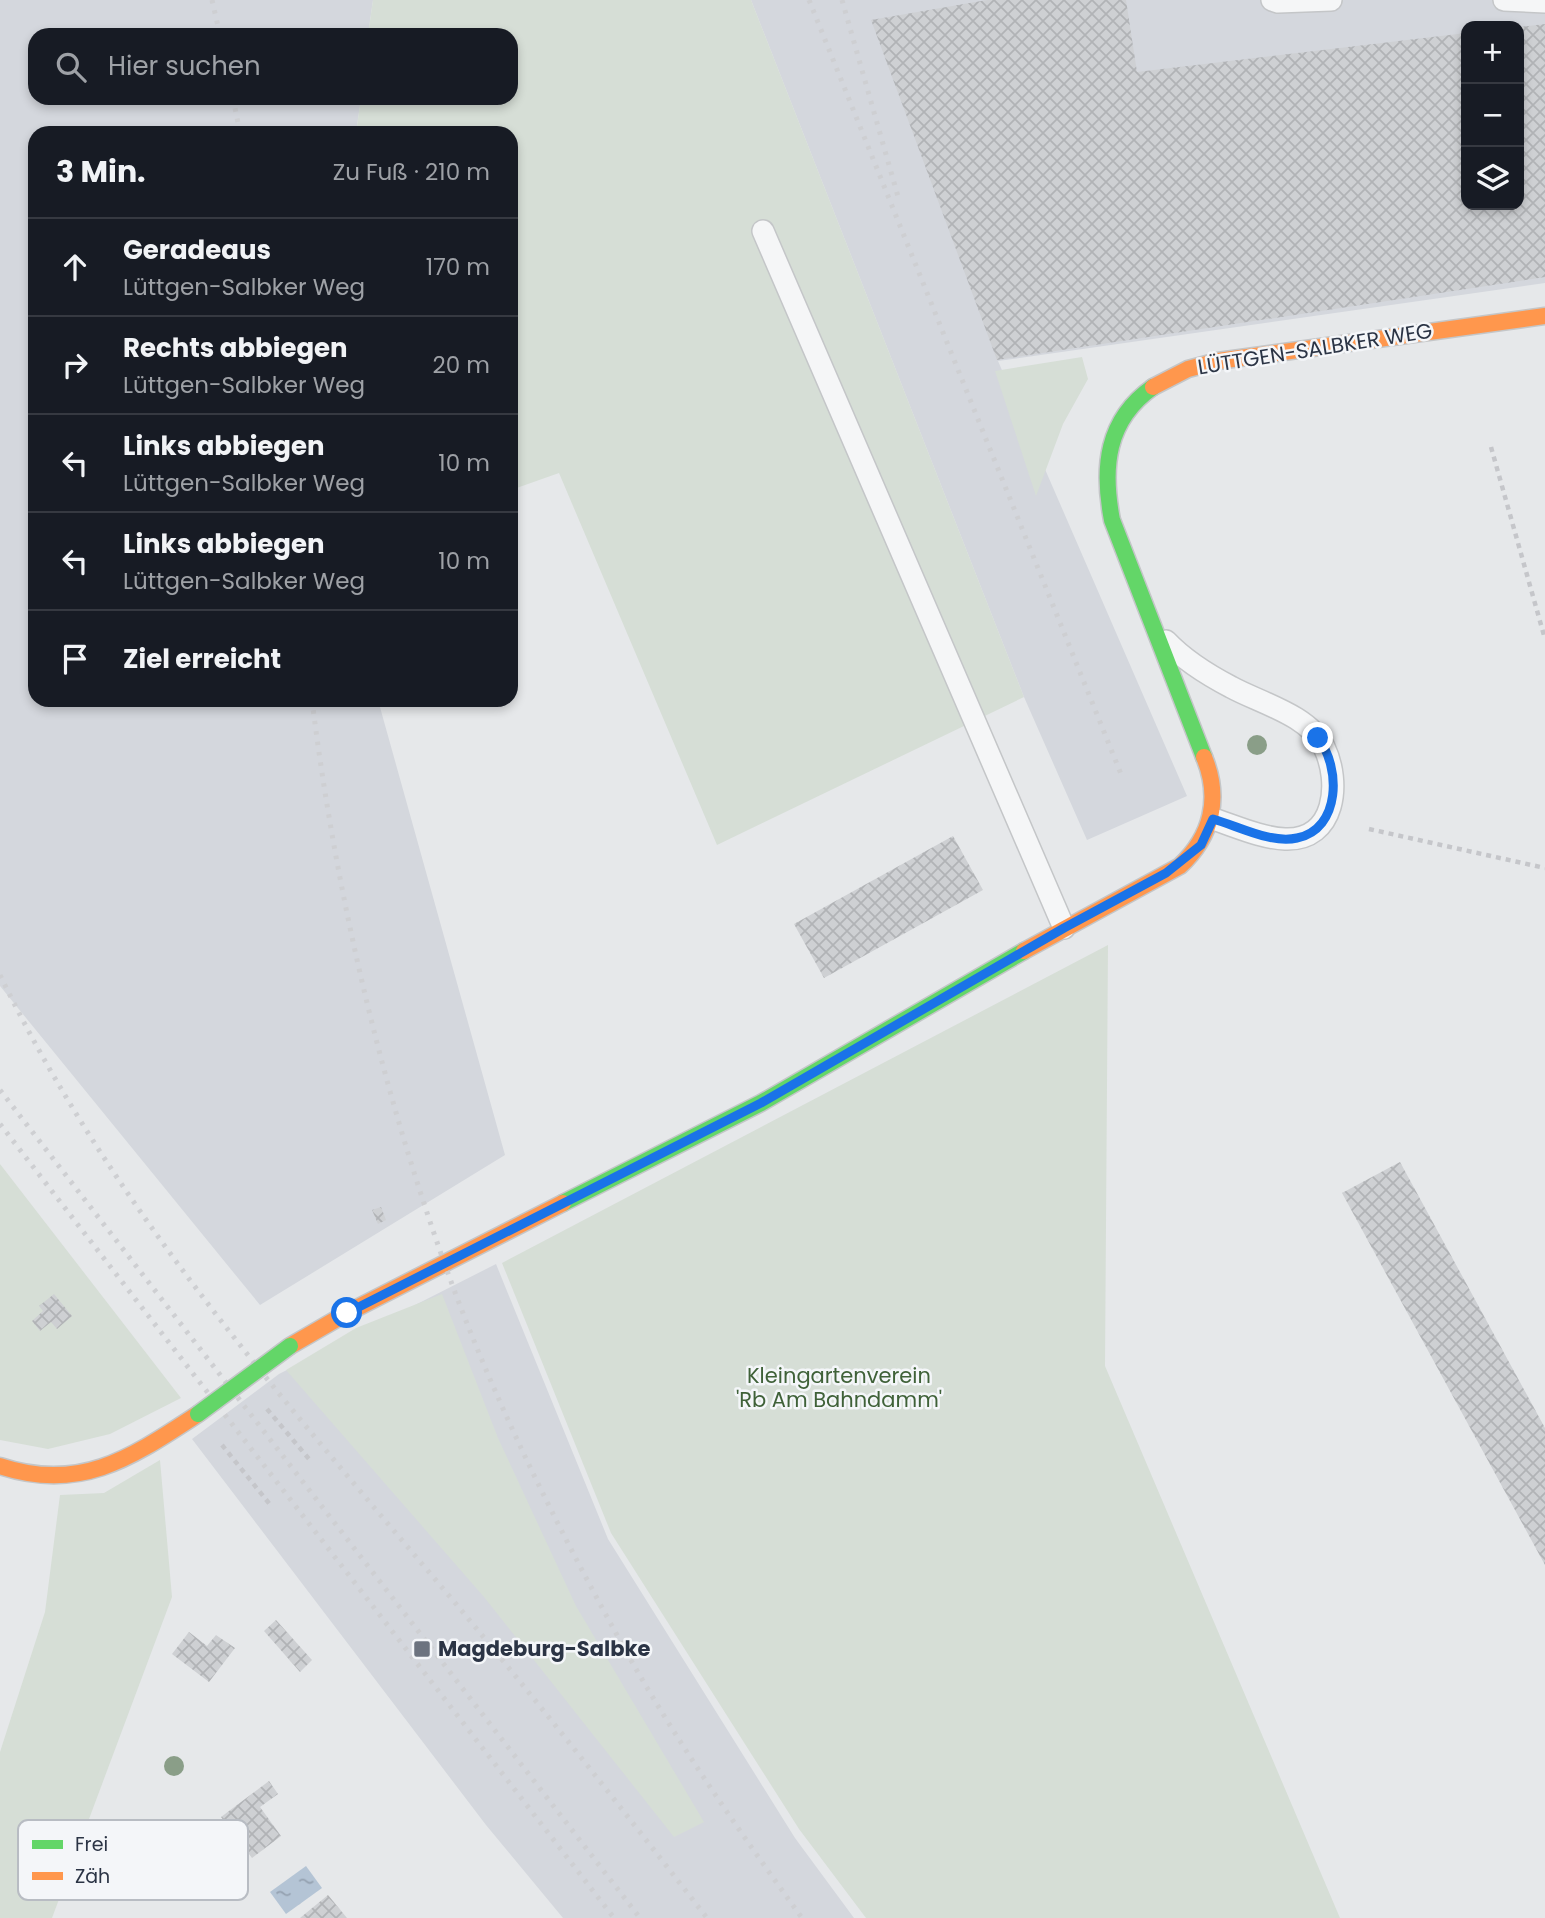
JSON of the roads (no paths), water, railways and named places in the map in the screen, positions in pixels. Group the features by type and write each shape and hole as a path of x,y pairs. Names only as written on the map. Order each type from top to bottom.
{"street":[{"name":"LÜTTGEN-SALBKER WEG","path":"1213,819 1211,774 1112,520 1106,497 1106,468 1111,440 1121,415 1138,395 1158,380 1198,365 1545,316"},
{"path":"0,1466 44,1478 89,1473 128,1457 198,1414 290,1346 347,1313 761,1103 1064,928 1180,866 1201,845 1213,819"}],"lane":[{"path":"1272,0 1331,0"},
{"path":"1504,0 1545,2"},
{"path":"763,231 1064,928"},
{"name":"LÜTTGEN-SALBKER WEG","path":"1158,633 1172,648 1209,675 1300,721 1314,732 1323,744 1332,770 1330,809 1320,826 1304,836 1275,838 1213,819"}],"water":[{"path":"306,1866 322,1888 286,1914 270,1892"}],"railway":[{"path":"212,0 218,28"},
{"path":"809,0 1121,774"},
{"path":"842,0 899,200"},
{"path":"234,105 239,126"},
{"path":"313,707 335,851 367,1002 407,1150 456,1295 494,1389 537,1482 632,1662 714,1792 802,1918"},
{"path":"0,975 45,1061 95,1143 206,1301 326,1451 516,1677 707,1918"},
{"path":"0,1090 640,1918"},
{"path":"0,1124 614,1918"}],"place":[{"name":"Magdeburg-Salbke","path":"422,1649"}],"park label":[{"name":"Kleingartenverein 'Rb Am Bahndamm'","path":"839,1388"}]}
